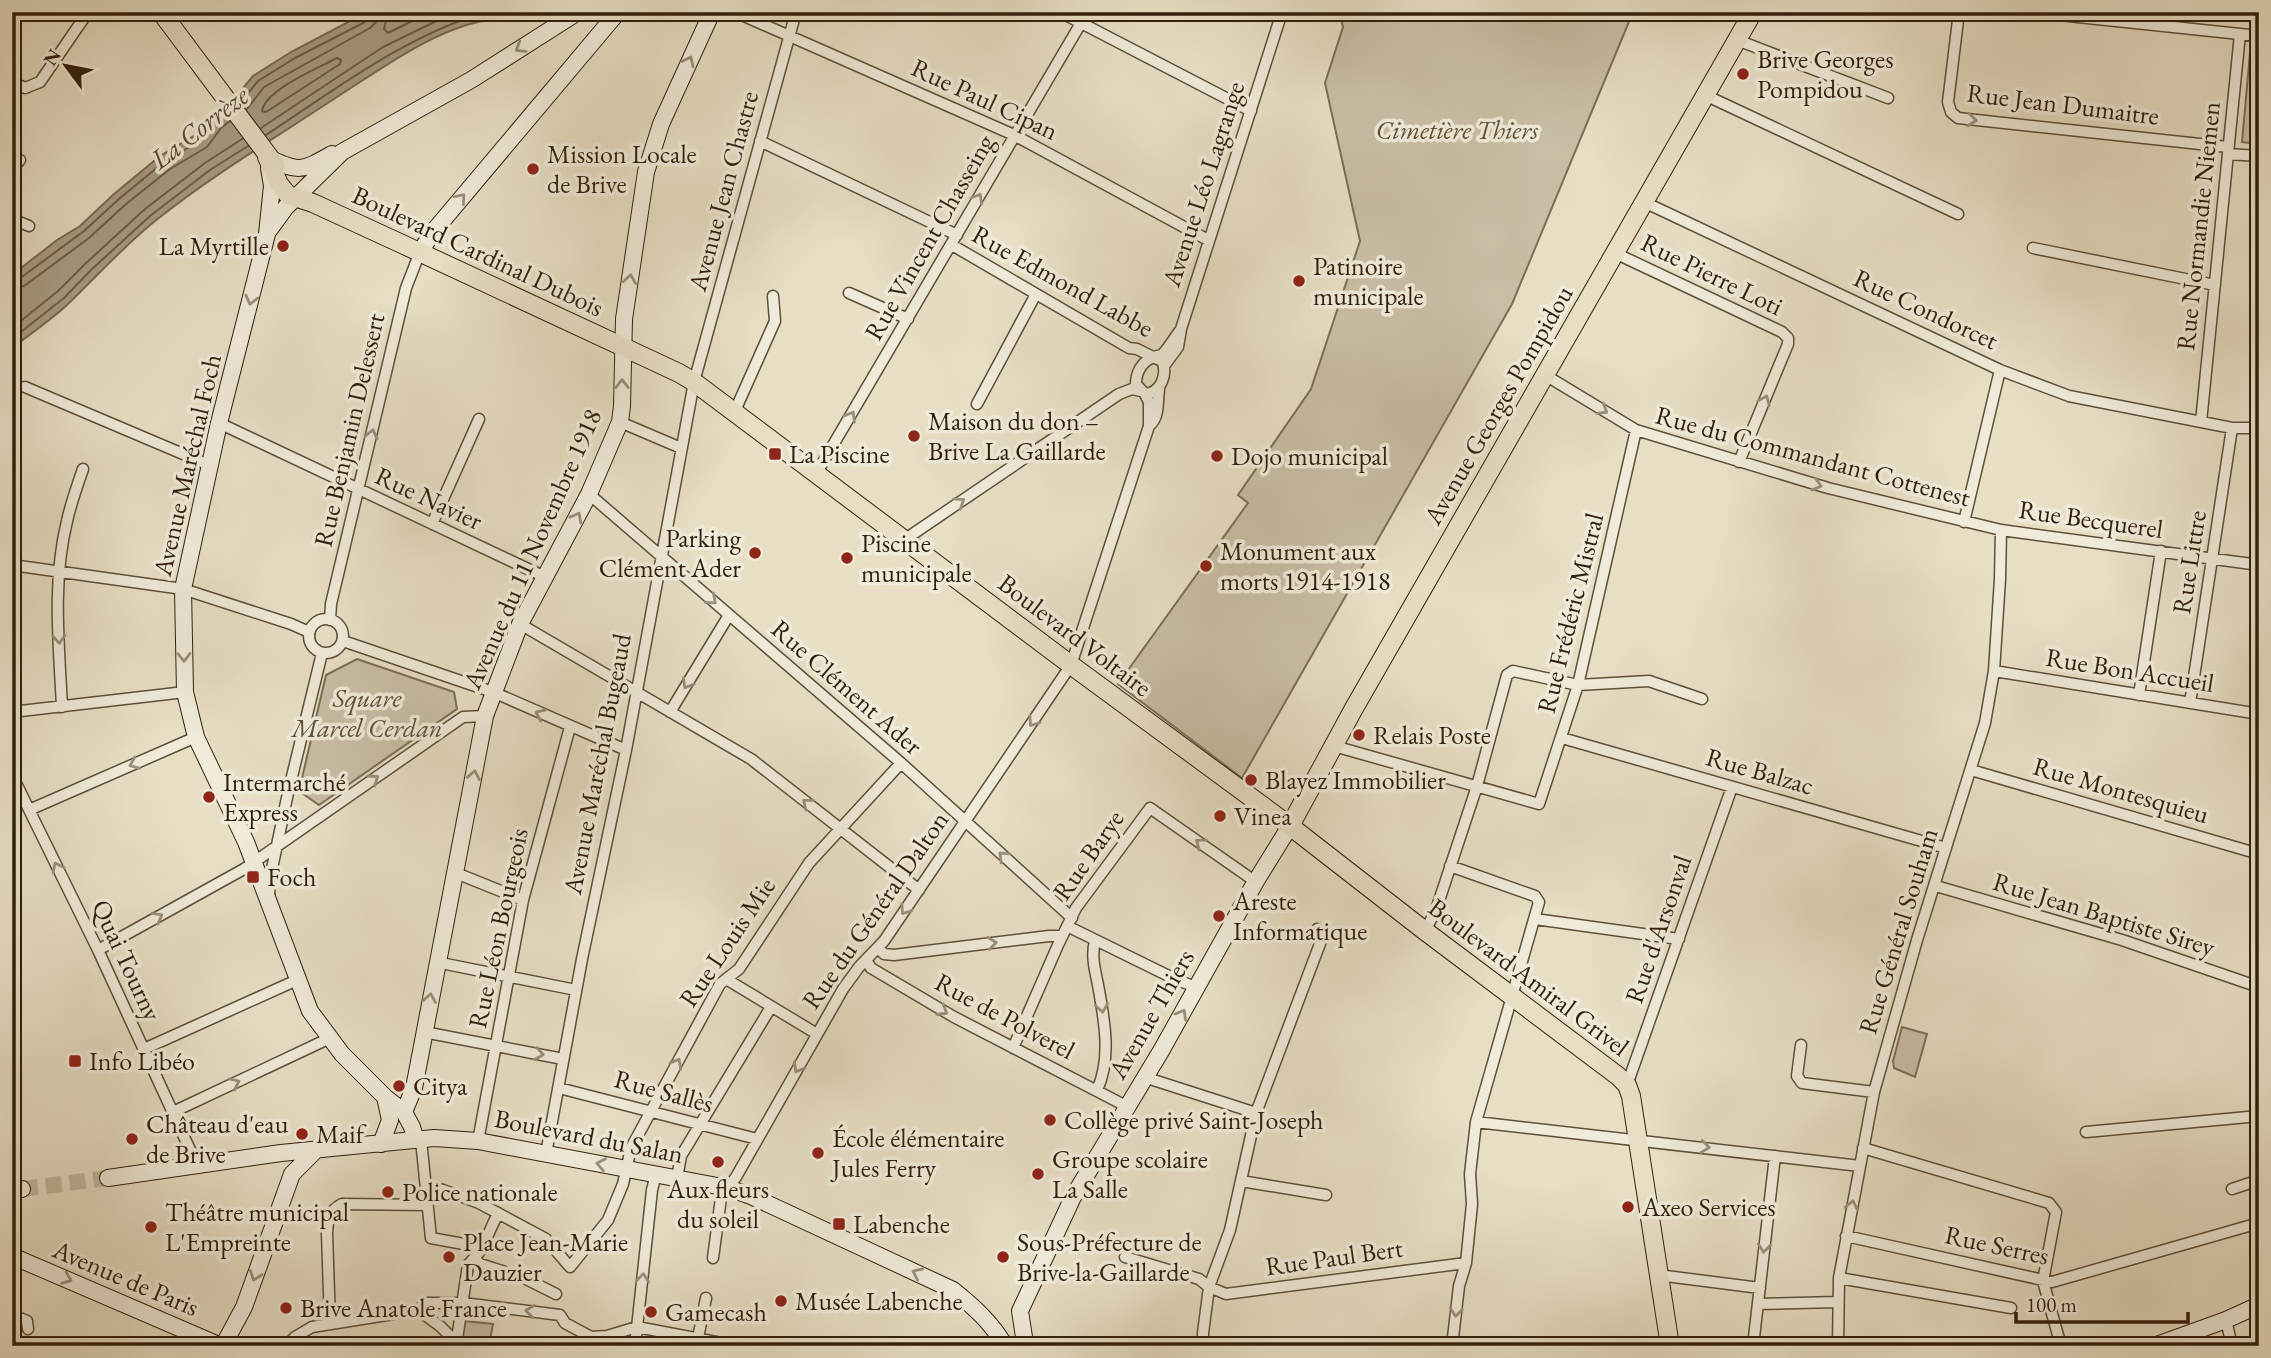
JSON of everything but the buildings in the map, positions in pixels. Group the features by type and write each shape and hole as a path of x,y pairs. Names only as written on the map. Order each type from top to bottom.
{"main road":[{"name":"Boulevard Cardinal Dubois","path":"161,12 267,157 303,197 621,347"},
{"name":"Avenue Georges Pompidou","path":"1290,826 1753,12"},
{"name":"Boulevard Voltaire","path":"621,347 694,382 1290,826"},
{"name":"Boulevard Amiral Grivel","path":"1290,826 1627,1085 1670,1346"}],"street":[{"path":"12,82 25,88 40,82 88,12"},
{"path":"267,157 299,170 342,152 471,80 578,12"},
{"path":"420,252 433,232 618,12"},
{"name":"Avenue du 11 Novembre 1918","path":"404,1112 414,1088 485,716 520,624 589,494 620,422 621,347 640,212 653,146 712,12"},
{"name":"Rue Paul Cipan","path":"735,12 1014,135 1208,240"},
{"name":"Avenue Jean Chastre","path":"694,382 796,12"},
{"path":"1060,12 1251,111"},
{"name":"Avenue Léo Lagrange","path":"1153,358 1162,355 1181,329 1282,12"},
{"path":"2031,12 2259,36"},
{"name":"Rue Jean Dumaitre","path":"1958,15 1948,102 1951,112 1958,118 2228,150"},
{"name":"Rue Vincent Chasseing","path":"816,474 1081,23"},
{"name":"Rue Normandie Niemen","path":"2201,422 2240,34"},
{"path":"1738,40 1888,98"},
{"path":"1705,95 1958,214"},
{"name":"Rue Edmond Labbe","path":"760,141 954,240 1036,294 1129,348 1137,349 1153,358"},
{"path":"2228,150 2259,156"},
{"name":"Avenue Maréchal Foch","path":"267,234 276,218 303,197 342,152"},
{"name":"Avenue Maréchal Foch","path":"267,157 272,186 267,234 209,465 183,589 185,692 197,737 254,862 310,1012 342,1054 404,1112 419,1140"},
{"path":"12,169 20,160"},
{"name":"Rue Condorcet","path":"1644,202 2000,370 2069,396 2232,428 2259,428"},
{"path":"12,219 29,226"},
{"path":"2033,248 2214,285"},
{"name":"Rue Benjamin Delessert","path":"330,620 331,604 406,288 420,252"},
{"name":"Rue Pierre Loti","path":"1615,253 1782,332 1788,338 1788,344 1739,462"},
{"path":"849,293 908,319"},
{"path":"976,404 1036,294"},
{"path":"734,413 775,321 773,296"},
{"path":"1149,426 1154,422 1157,412 1164,366 1178,346 1181,329"},
{"path":"1129,348 1142,365"},
{"path":"1071,665 1149,426 1149,402 1136,384 1136,379 1142,365 1153,358 1162,361 1164,366"},
{"path":"1964,522 2000,370"},
{"name":"Rue du Commandant Cottenest","path":"1545,375 1636,430 1828,488 2001,530"},
{"name":"Avenue Maréchal Bugeaud","path":"546,1154 576,990 626,750 694,382"},
{"path":"25,387 209,465"},
{"path":"904,540 1119,394 1132,389 1152,394 1159,390"},
{"path":"432,524 479,419"},
{"path":"620,422 681,448"},
{"name":"Rue Navier","path":"219,423 545,577"},
{"name":"Rue Littre","path":"2190,703 2232,428"},
{"name":"Rue Frédéric Mistral","path":"1477,786 1539,804 1578,685 1636,430"},
{"path":"62,707 57,604 66,522 83,469"},
{"name":"Rue Clément Ader","path":"589,494 966,821 1067,927 1196,987"},
{"name":"Rue Becquerel","path":"2001,530 2259,565"},
{"name":"Rue Général Souham","path":"1838,1346 1839,1278 1874,1092 1917,940 1985,723 1994,671 2001,530"},
{"path":"2139,695 2161,551"},
{"path":"12,565 183,589 309,632"},
{"path":"670,712 729,615"},
{"path":"309,632 320,621 330,620 342,630 342,640 337,650 322,653"},
{"path":"520,624 751,759 919,890"},
{"path":"309,632 310,643 322,653"},
{"path":"342,640 493,692 626,750"},
{"path":"278,846 322,653"},
{"name":"Rue du Général Dalton","path":"713,1258 721,1198 842,989 878,948 919,890 1071,665"},
{"path":"1425,932 1436,910 1477,786 1507,676 1513,671 1578,685 1649,681 1702,699"},
{"name":"Rue Bon Accueil","path":"1994,671 2259,714"},
{"path":"12,712 185,692"},
{"path":"98,950 254,862 463,717 485,716"},
{"name":"Rue Léon Bourgeois","path":"478,1140 523,900 570,727"},
{"path":"29,810 197,737"},
{"name":"Rue Balzac","path":"1562,738 1946,848"},
{"path":"1334,746 1477,786"},
{"name":"Rue Louis Mie","path":"498,1213 546,1239 570,1267 608,1220 621,1191 631,1148 720,984 739,969 809,863 901,763"},
{"name":"Rue Montesquieu","path":"1971,770 2259,854"},
{"name":"Quai Tourny","path":"12,775 98,950 197,1165"},
{"name":"Rue d'Arsonval","path":"1627,1085 1732,787"},
{"name":"Rue Barye","path":"1013,1048 1067,927 1150,808 1256,882"},
{"name":"Avenue Thiers","path":"1021,1346 1024,1337 1020,1311 1073,1197 1290,826"},
{"name":"Avenue Maréchal Foch","path":"269,903 270,878 278,846"},
{"path":"1450,866 1535,896 1539,902 1476,1122 1470,1174 1472,1204 1466,1263 1459,1286 1452,1346"},
{"path":"456,873 523,900"},
{"name":"Rue Jean Baptiste Sirey","path":"1936,886 2072,925 2259,987"},
{"path":"1535,919 1679,939"},
{"path":"878,948 884,954 894,955 1049,936 1067,927"},
{"path":"1203,1346 1209,1287 1230,1230 1256,1113 1321,941 1317,929"},
{"path":"1095,941 1093,959 1103,1017 1105,1063 1097,1090"},
{"name":"Rue de Polverel","path":"866,960 871,968 942,1010 1126,1106"},
{"path":"436,962 576,990"},
{"path":"726,979 817,1034"},
{"path":"144,1049 297,980"},
{"path":"677,1178 681,1156 771,1007"},
{"path":"424,1032 563,1059"},
{"path":"173,1112 330,1038"},
{"path":"1801,1045 1797,1076 1802,1083 1874,1092"},
{"path":"1144,1077 1256,1113"},
{"name":"Rue Sallès","path":"559,1088 757,1139"},
{"path":"382,1144 390,1120 385,1097"},
{"path":"2086,1132 2259,1116"},
{"path":"1476,1122 1860,1166"},
{"path":"419,1140 431,1238 469,1245 478,1254 480,1264 524,1278 556,1294"},
{"name":"Boulevard du Salan","path":"108,1178 197,1165 419,1140 478,1140 728,1188 751,1196 953,1290 978,1311 1005,1346"},
{"path":"1863,1148 2049,1203 2056,1212 2043,1282 2061,1346"},
{"path":"222,1346 244,1307 292,1174 315,1151"},
{"path":"1753,1346 1775,1156"},
{"path":"635,1346 652,1189 656,1174"},
{"path":"2232,1189 2259,1180"},
{"path":"1241,1181 1326,1195"},
{"path":"426,1187 467,1198 498,1213 478,1254 468,1265 457,1345"},
{"path":"330,1324 327,1233 328,1219 334,1209 342,1204 427,1205"},
{"name":"Rue Serres","path":"1846,1236 2052,1282 2259,1223"},
{"name":"Avenue de Paris","path":"12,1256 222,1346"},
{"name":"Rue Paul Bert","path":"1125,1257 1199,1279 1209,1287 1226,1294 1466,1263"},
{"path":"1658,1275 1760,1288"},
{"path":"1839,1278 2011,1308"},
{"path":"698,1338 706,1298"},
{"path":"1759,1304 1837,1302"},
{"path":"286,1346 295,1337 313,1327 418,1310 427,1303 463,1303 560,1315 565,1323 576,1331 598,1341 637,1328 737,1346"},
{"path":"2154,1346 2259,1305"},
{"path":"418,1310 440,1326 457,1345"},
{"path":"12,1315 27,1321 27,1329"},
{"path":"2226,1320 2232,1346"}],"green space":[{"name":"Cimetière Thiers","path":"1339,12 1633,12 1512,304 1242,778 1118,684 1248,503 1238,495 1311,389 1360,241 1325,83 1343,27"},
{"path":"2250,53 2259,53 2259,144 2242,142"},
{"name":"Square Marcel Cerdan","path":"357,659 454,692 457,709 319,805 299,791 326,675"},
{"path":"1902,1027 1927,1034 1915,1077 1894,1068 1893,1061"},
{"path":"464,1321 493,1324 489,1346 460,1346"}],"water":[{"path":"367,12 530,12 511,21 503,15 494,14 492,19 451,30 432,39 246,156 155,221 63,308 12,348 12,275 80,226 160,156 197,134 206,119 235,98 253,76 291,52"}],"tunnel":[{"path":"22,1189 108,1178"}],"place":[{"name":"Brive Georges Pompidou","path":"1743,74"},
{"name":"Mission Locale de Brive","path":"533,169"},
{"name":"La Myrtille","path":"283,246"},
{"name":"Patinoire municipale","path":"1299,281"},
{"name":"Maison du don – Brive La Gaillarde","path":"914,436"},
{"name":"La Piscine","path":"775,454"},
{"name":"Dojo municipal","path":"1217,456"},
{"name":"Parking Clément Ader","path":"755,553"},
{"name":"Piscine municipale","path":"847,558"},
{"name":"Monument aux morts 1914-1918","path":"1206,566"},
{"name":"Relais Poste","path":"1359,735"},
{"name":"Blayez Immobilier","path":"1251,780"},
{"name":"Intermarché Express","path":"209,797"},
{"name":"Vinea","path":"1220,816"},
{"name":"Foch","path":"253,877"},
{"name":"Areste Informatique","path":"1219,916"},
{"name":"Info Libéo","path":"75,1061"},
{"name":"Citya","path":"399,1086"},
{"name":"Collège privé Saint-Joseph","path":"1050,1120"},
{"name":"Maif","path":"302,1134"},
{"name":"Château d'eau de Brive","path":"132,1139"},
{"name":"École élémentaire Jules Ferry","path":"818,1153"},
{"name":"Aux fleurs du soleil","path":"718,1162"},
{"name":"Groupe scolaire La Salle","path":"1038,1174"},
{"name":"Police nationale","path":"388,1192"},
{"name":"Axeo Services","path":"1628,1207"},
{"name":"Labenche","path":"839,1224"},
{"name":"Théâtre municipal L'Empreinte","path":"151,1227"},
{"name":"Place Jean-Marie Dauzier","path":"449,1257"},
{"name":"Sous-Préfecture de Brive-la-Gaillarde","path":"1003,1257"},
{"name":"Musée Labenche","path":"781,1301"},
{"name":"Brive Anatole France","path":"286,1308"},
{"name":"Gamecash","path":"651,1312"}],"water label":[{"name":"La Corrèze","path":"199,127"}]}
